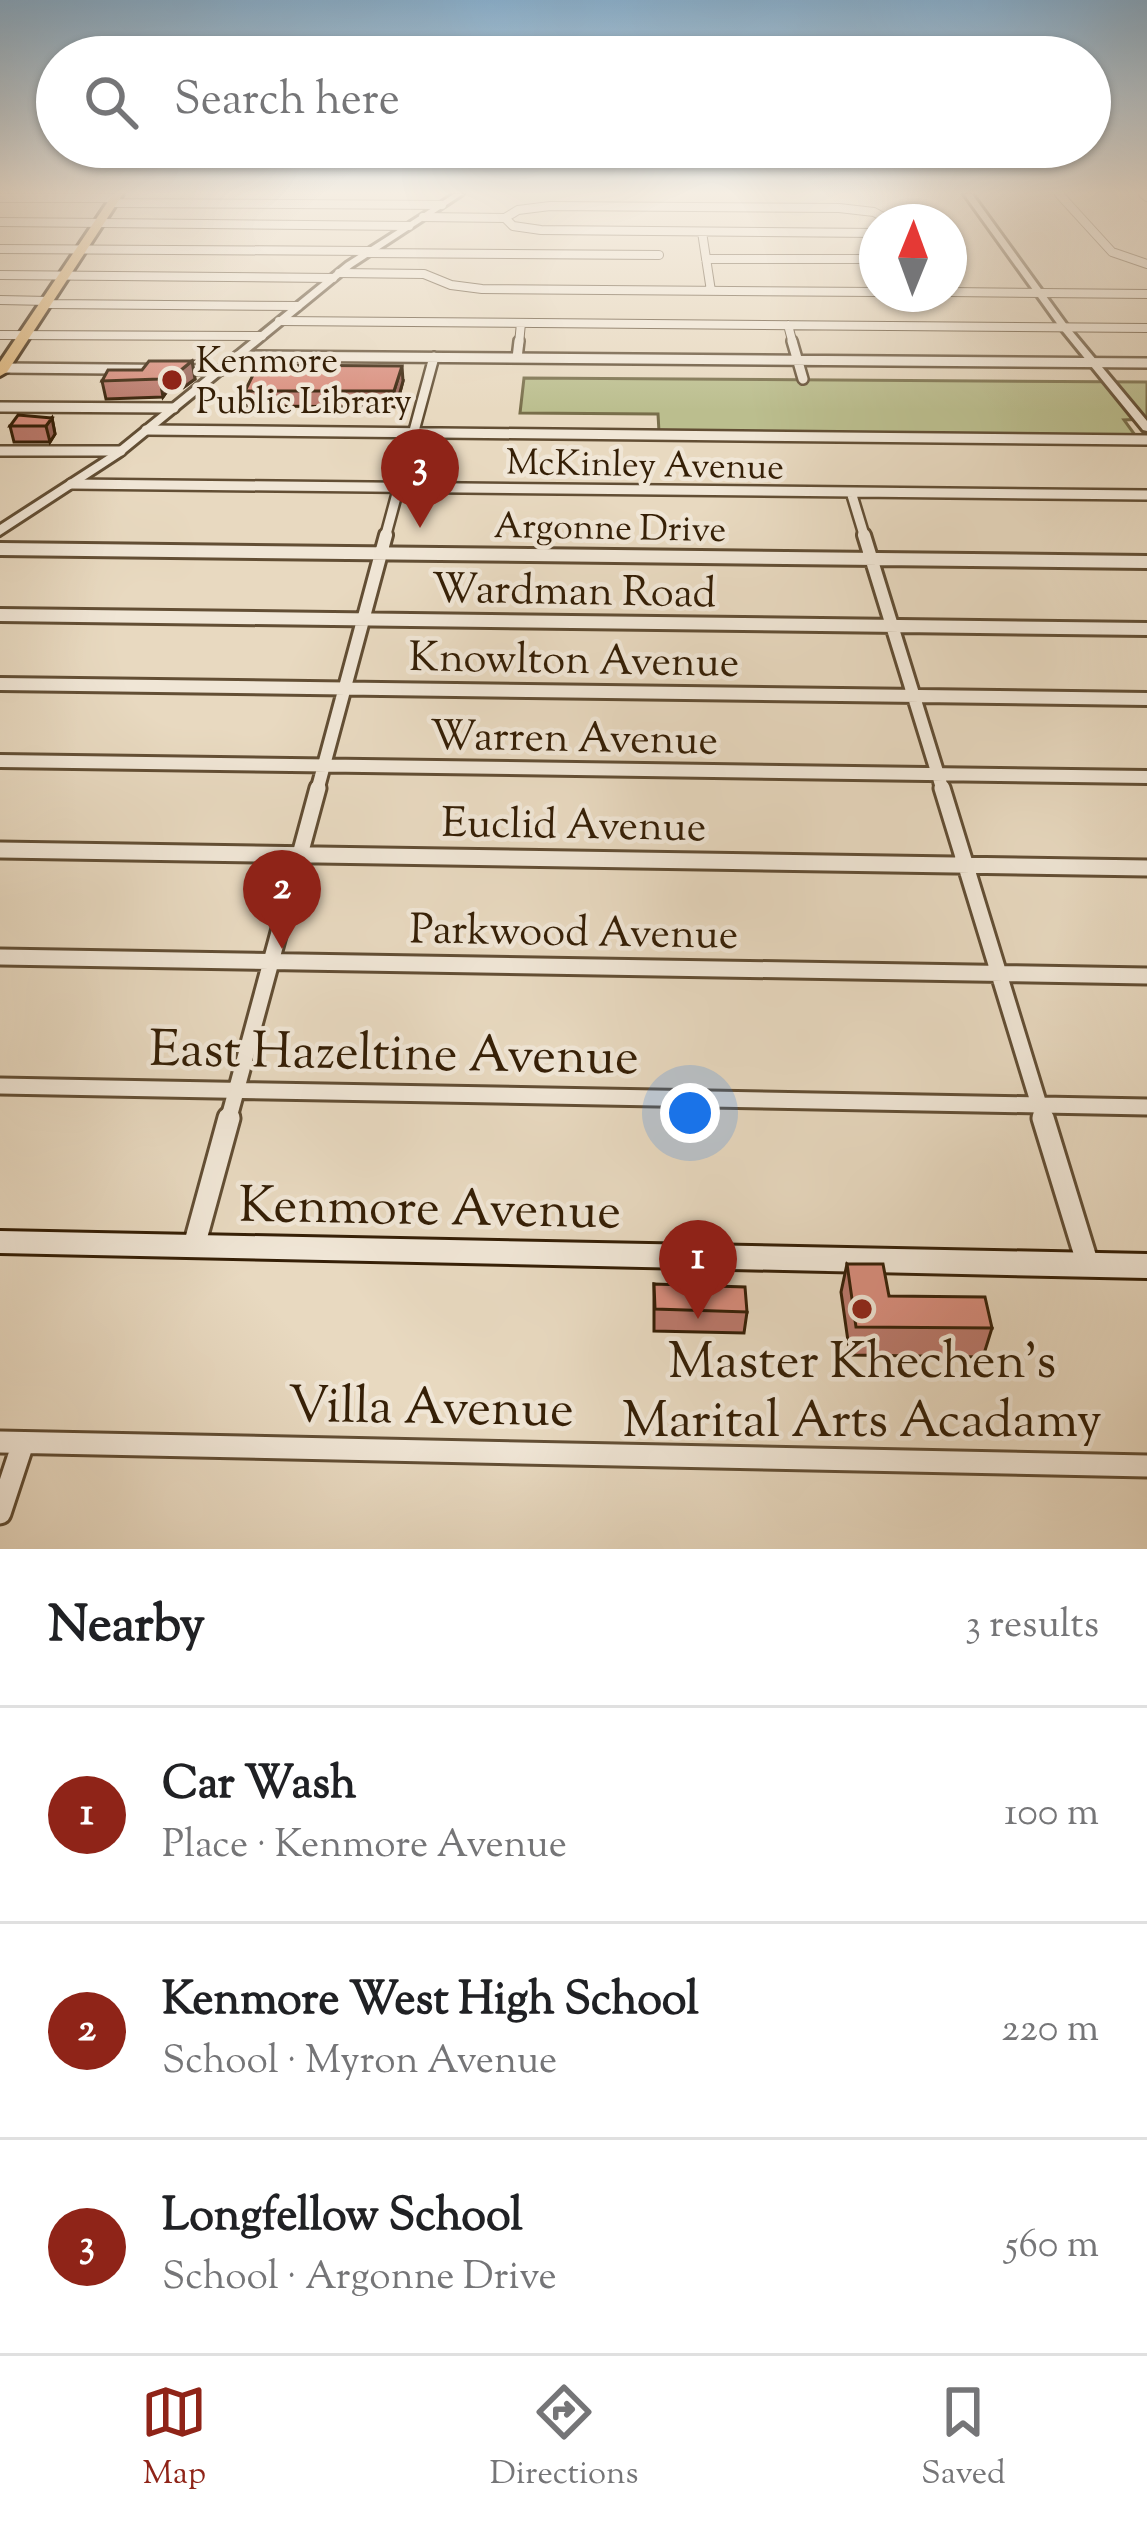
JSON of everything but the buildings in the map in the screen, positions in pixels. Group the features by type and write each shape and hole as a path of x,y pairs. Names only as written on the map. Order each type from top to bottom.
{"main road":[{"path":"1,370 71,266"},
{"name":"Kenmore Avenue","path":"0,1242 1147,1266"}],"street":[{"path":"0,532 121,451 349,266"},
{"path":"707,266 711,291"},
{"path":"1021,266 1147,428"},
{"path":"0,275 424,274 474,289 859,292"},
{"path":"967,292 1147,294"},
{"path":"0,301 298,306"},
{"path":"279,321 1147,328"},
{"path":"517,358 521,323"},
{"path":"788,325 803,379"},
{"path":"0,335 262,336"},
{"path":"238,356 1147,363"},
{"path":"194,1246 434,357"},
{"path":"1,370 221,370"},
{"path":"0,406 174,408"},
{"path":"146,430 1147,440"},
{"path":"0,451 121,451"},
{"name":"McKinley Avenue","path":"71,484 1147,495"},
{"path":"851,492 1088,1265"},
{"name":"Argonne Drive","path":"0,549 1147,562"},
{"name":"Wardman Road","path":"0,615 1147,629"},
{"name":"Knowlton Avenue","path":"0,683 1147,699"},
{"name":"Warren Avenue","path":"0,761 1147,777"},
{"name":"Euclid Avenue","path":"0,850 1147,868"},
{"name":"Parkwood Avenue","path":"0,957 1147,976"},
{"name":"East Hazeltine Avenue","path":"0,1086 1147,1107"},
{"path":"0,1513 11,1443"},
{"name":"Villa Avenue","path":"11,1443 1147,1466"}],"green space":[{"path":"524,378 1147,382 1147,419 1124,420 1135,435 659,432 658,414 520,413"}],"place":[{"name":"Kenmore Public Library","path":"172,380"},
{"name":"Longfellow School","path":"420,528"},
{"name":"Kenmore West High School","path":"282,949"},
{"name":"Master Khechen's Marital Arts Acadamy","path":"862,1309"},
{"name":"Car Wash","path":"698,1319"}]}
